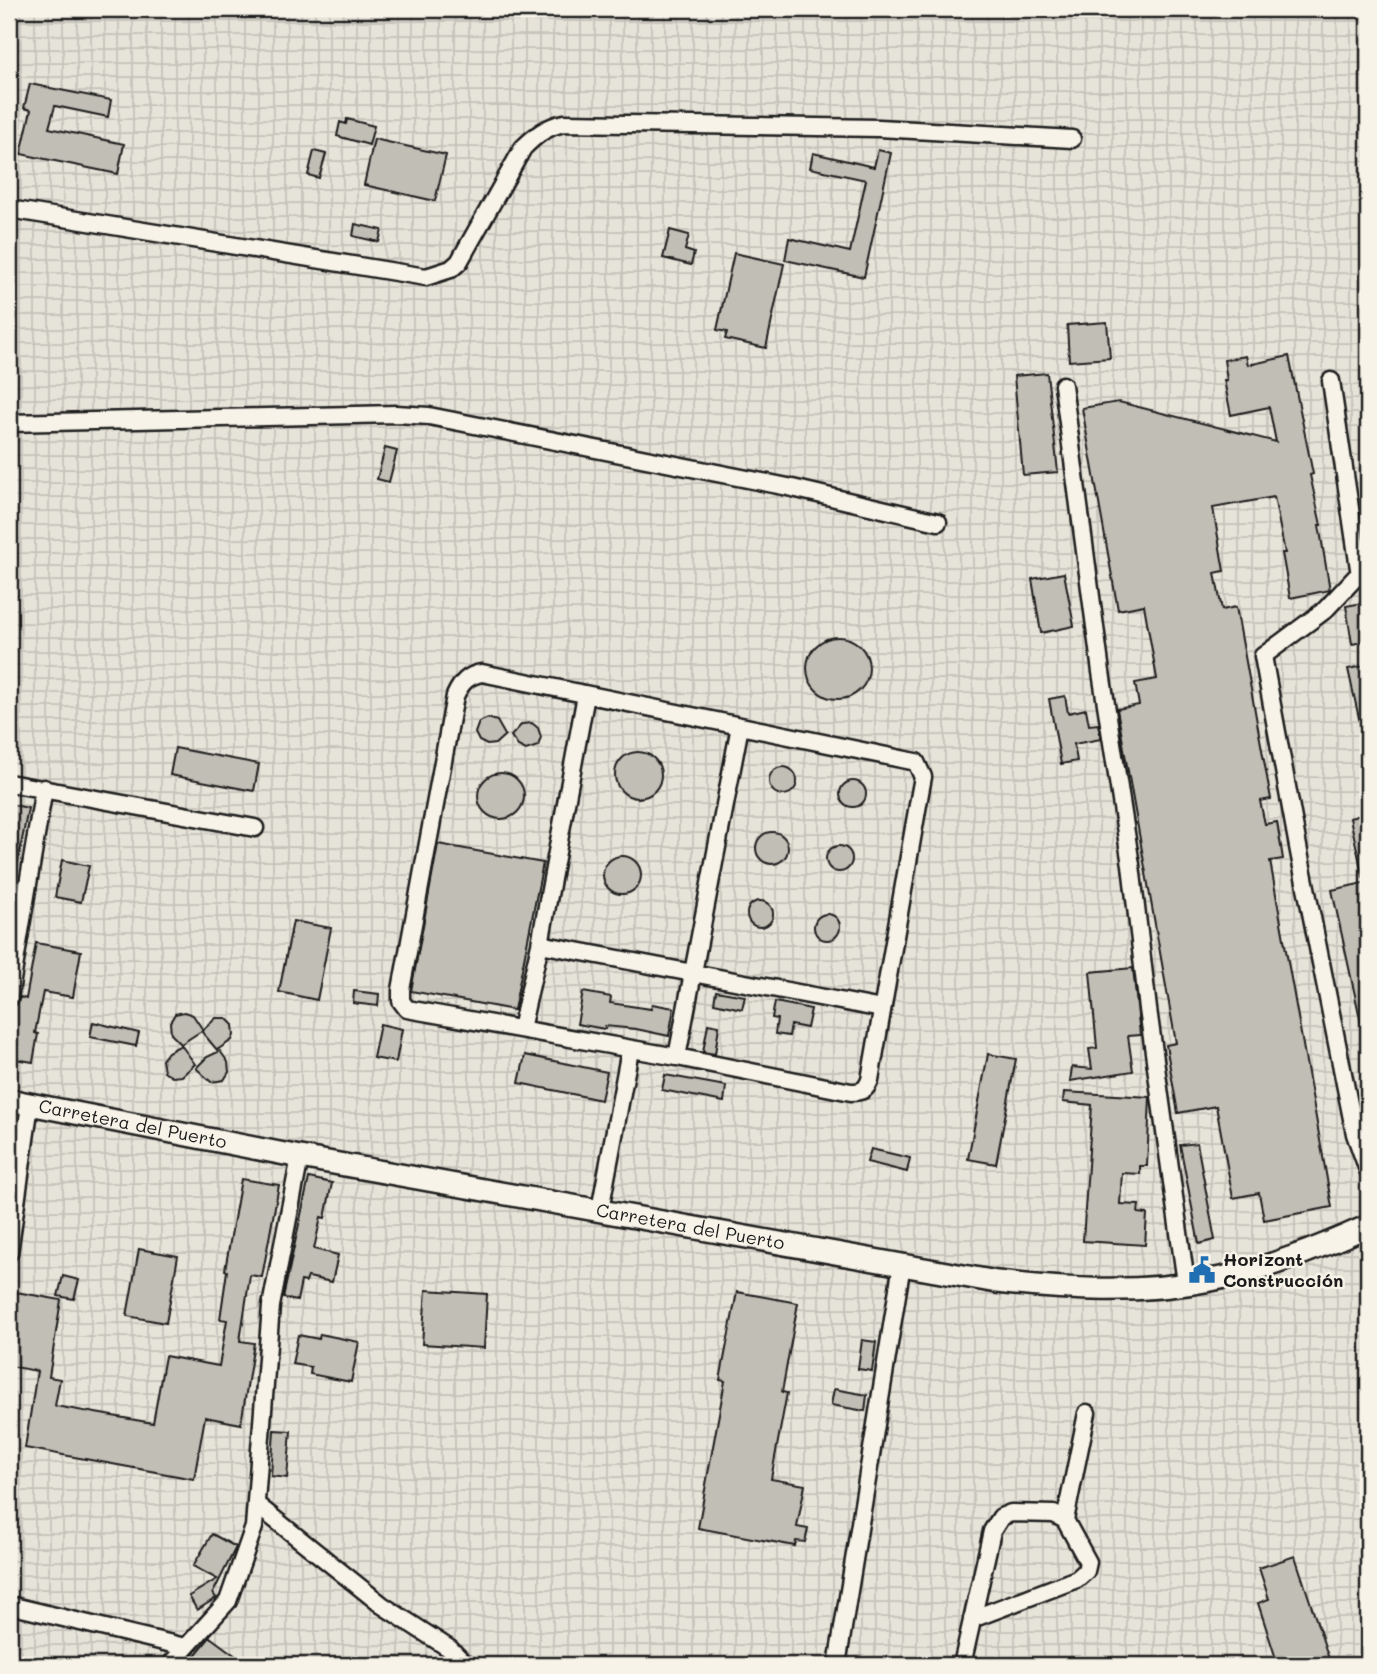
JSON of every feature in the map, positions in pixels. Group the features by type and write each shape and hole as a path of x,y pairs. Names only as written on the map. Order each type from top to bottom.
{"main road":[{"name":"Carretera del Puerto","path":"19,1102 300,1157 997,1282 1052,1288 1126,1289 1211,1280 1273,1263 1368,1226"}],"lane":[{"path":"9,209 426,277 451,270 523,148 549,126 564,122 879,128 1072,139"},
{"path":"1331,381 1364,574 1325,610 1263,656 1352,1121 1365,1150 1368,1170"},
{"path":"1063,385 1101,672 1131,865 1186,1283"},
{"path":"9,423 396,414 429,416 775,484 938,522"},
{"path":"482,673 586,695 916,762 923,777 870,1080 866,1089 860,1092 407,1009 401,1002 401,990 460,685 472,674 482,673"},
{"path":"521,1029 540,944 586,695"},
{"path":"677,1057 740,726"},
{"path":"9,783 255,828"},
{"path":"9,998 44,788"},
{"path":"540,944 882,1009"},
{"path":"600,1210 631,1050"},
{"path":"9,1254 19,1102"},
{"path":"170,1665 228,1601 254,1527 271,1306 300,1157"},
{"path":"841,1662 902,1264"},
{"path":"1065,1520 1087,1413"},
{"path":"257,1504 365,1593 450,1649 466,1665"},
{"path":"962,1665 972,1619 992,1531 1001,1517 1011,1513 1054,1514 1065,1520 1088,1562 1086,1571 1077,1579 972,1619"},
{"path":"9,1605 185,1647"}],"shaded area":[{"path":"9,9 1368,9 1368,1665 9,1665"}],"building":[{"path":"30,84 111,100 108,117 55,106 49,128 124,144 118,174 21,154 31,110 24,108"},
{"path":"347,119 374,126 369,145 337,136 340,122 346,124"},
{"path":"374,139 446,155 435,201 364,185"},
{"path":"878,150 891,153 864,277 785,260 789,238 850,252 866,180 810,168 813,153 874,167"},
{"path":"314,151 326,154 319,178 308,175"},
{"path":"355,224 382,230 379,242 353,236"},
{"path":"670,230 689,235 685,250 694,253 691,265 663,258"},
{"path":"734,253 784,264 766,348 725,339 727,332 717,330"},
{"path":"1107,322 1110,358 1069,361 1067,325"},
{"path":"1246,356 1248,365 1289,356 1313,474 1310,475 1321,525 1330,590 1290,598 1282,553 1285,553 1274,497 1213,508 1224,571 1215,573 1222,610 1236,607 1271,799 1260,801 1265,824 1277,822 1283,859 1270,861 1332,1207 1264,1220 1259,1193 1233,1198 1216,1106 1178,1113 1166,1045 1176,1043 1117,709 1139,705 1135,683 1157,679 1144,605 1118,610 1082,408 1119,402 1276,442 1269,407 1231,415 1224,380 1227,380 1224,360"},
{"path":"1047,373 1058,472 1023,475 1014,376"},
{"path":"385,448 397,451 389,482 377,479"},
{"path":"1064,573 1074,626 1041,633 1032,579"},
{"path":"1368,602 1368,641 1352,644 1346,606"},
{"path":"838,637 850,639 860,646 867,656 867,680 860,690 850,697 838,699 826,697 816,690 809,680 807,668 809,656 816,646 826,639"},
{"path":"1368,665 1368,735 1363,736 1348,669"},
{"path":"1065,696 1068,713 1086,709 1089,725 1098,724 1101,739 1074,744 1077,761 1061,764 1049,699"},
{"path":"488,718 497,721 505,735 495,744 487,745 479,741 475,733 479,722"},
{"path":"532,723 538,728 541,737 538,746 526,750 518,746 511,736 522,724"},
{"path":"175,748 259,764 254,791 170,775"},
{"path":"638,752 647,753 654,759 660,766 660,784 654,791 647,797 638,798 629,797 622,791 616,784 615,775 616,766 622,759 629,753"},
{"path":"783,767 793,771 797,781 793,791 783,795 773,791 769,781 773,771"},
{"path":"501,773 510,774 517,780 523,787 523,805 517,812 510,818 501,819 492,818 485,812 479,805 478,796 479,787 485,780 492,774"},
{"path":"853,781 863,784 866,794 863,804 853,807 843,804 840,794 843,784"},
{"path":"9,804 28,808 15,878 9,877"},
{"path":"1368,813 1368,876 1363,877 1350,818"},
{"path":"772,832 783,837 788,848 783,859 772,864 761,859 756,848 761,837"},
{"path":"438,844 543,863 514,1010 411,991"},
{"path":"839,846 849,849 852,859 849,869 839,872 829,869 826,859 829,849"},
{"path":"622,856 635,862 641,875 635,888 622,894 609,888 603,875 609,862"},
{"path":"62,860 89,866 81,902 55,897"},
{"path":"1368,882 1368,1031 1363,1032 1332,890"},
{"path":"760,901 770,904 773,914 770,924 760,927 750,924 747,914 750,904"},
{"path":"827,914 837,917 840,927 837,937 827,940 817,937 814,927 817,917"},
{"path":"293,921 331,928 317,1000 279,992"},
{"path":"36,943 81,951 73,997 43,992 35,1033 38,1034 33,1062 9,1058 14,1024 9,1023 9,1020 11,1008 17,1004 20,997 26,999"},
{"path":"1133,968 1140,1035 1128,1036 1133,1071 1070,1081 1072,1067 1092,1069 1089,1049 1097,1048 1090,972"},
{"path":"354,991 379,994 378,1006 353,1003"},
{"path":"716,991 745,996 742,1009 714,1003"},
{"path":"583,992 611,997 610,1003 651,1009 652,1004 674,1008 669,1036 636,1029 605,1026 605,1029 577,1024"},
{"path":"775,1002 811,1009 807,1028 791,1025 789,1036 775,1034 777,1019 772,1018"},
{"path":"184,1012 193,1015 203,1030 181,1044 171,1034 170,1022 175,1014"},
{"path":"216,1018 226,1018 233,1025 234,1035 232,1040 217,1050 203,1030"},
{"path":"93,1022 139,1033 136,1046 90,1037"},
{"path":"380,1024 402,1029 396,1062 373,1058"},
{"path":"708,1024 719,1026 715,1054 703,1052"},
{"path":"181,1045 195,1064 182,1076 172,1077 164,1071 162,1060 168,1052"},
{"path":"220,1051 228,1062 229,1072 224,1080 211,1082 196,1068 207,1057"},
{"path":"988,1054 1016,1059 996,1164 968,1159"},
{"path":"525,1055 607,1072 601,1100 519,1083"},
{"path":"665,1075 726,1086 724,1102 662,1090"},
{"path":"1064,1092 1150,1097 1147,1166 1140,1166 1140,1174 1122,1173 1120,1204 1139,1205 1138,1213 1147,1214 1145,1245 1083,1241 1092,1105 1063,1102"},
{"path":"1197,1143 1215,1240 1199,1244 1180,1145"},
{"path":"871,1149 910,1158 907,1172 867,1162"},
{"path":"309,1178 332,1183 325,1218 321,1217 314,1249 338,1255 332,1282 308,1277 306,1282 301,1281 297,1301 283,1298"},
{"path":"241,1179 279,1185 262,1277 250,1275 240,1341 254,1343 241,1424 205,1417 194,1479 25,1448 37,1371 9,1366 9,1337 16,1292 61,1300 49,1377 60,1379 55,1406 153,1423 165,1356 219,1366 227,1320 220,1319 225,1270"},
{"path":"139,1249 178,1256 166,1323 127,1316"},
{"path":"63,1276 79,1280 74,1299 58,1296"},
{"path":"426,1290 487,1294 484,1348 422,1344"},
{"path":"737,1292 798,1303 782,1392 787,1393 771,1479 805,1485 797,1527 808,1529 805,1542 796,1541 795,1546 698,1528 725,1381 720,1380"},
{"path":"320,1334 359,1342 351,1382 310,1374 311,1367 292,1364 298,1335 319,1339"},
{"path":"862,1340 876,1342 872,1371 858,1369"},
{"path":"834,1389 867,1395 865,1411 831,1405"},
{"path":"274,1430 291,1431 287,1478 271,1476"},
{"path":"212,1534 236,1547 213,1593 216,1598 197,1610 189,1596 217,1579 193,1566"},
{"path":"1295,1556 1331,1665 1278,1665 1258,1603 1269,1599 1259,1568"},
{"path":"210,1637 248,1665 187,1665"}],"place":[{"name":"Horizont Construcción","path":"1202,1270"}]}
